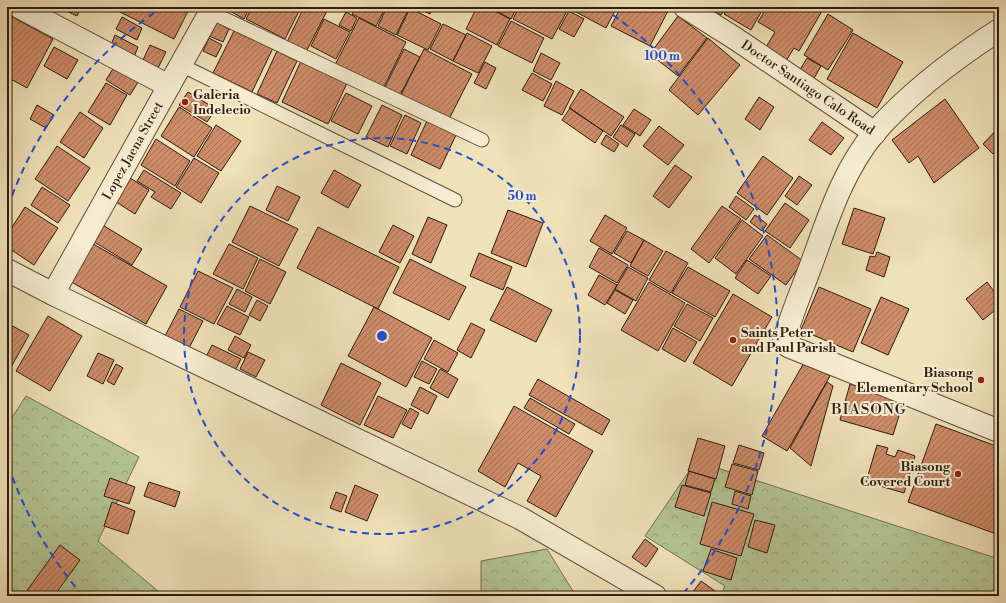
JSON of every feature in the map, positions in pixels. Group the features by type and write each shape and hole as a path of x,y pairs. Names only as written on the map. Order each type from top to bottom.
{"street":[{"path":"19,7 169,86"},
{"name":"Doctor Santiago Calo Road","path":"685,7 736,39 875,133 906,100 941,71 999,30"},
{"name":"Lopez Jaena Street","path":"53,294 212,10"},
{"path":"875,133 842,184 784,342 788,346 999,431"},
{"path":"7,270 53,294 520,518 654,596"}],"lane":[{"path":"212,10 482,140"},
{"path":"181,65 455,200"}],"green space":[{"path":"26,396 139,457 98,541 164,596 7,596 7,425"},
{"path":"696,461 999,559 999,596 720,596 725,586 645,536"},
{"path":"547,549 576,596 481,596 481,561"}],"building":[{"path":"58,7 81,7 77,16"},
{"path":"110,7 190,7 174,39"},
{"path":"223,7 250,7 244,19"},
{"path":"252,7 301,7 285,39 246,19"},
{"path":"304,7 329,7 306,52 287,42"},
{"path":"356,7 386,7 376,26 352,14"},
{"path":"387,7 397,7 407,12 396,35 378,26"},
{"path":"416,7 433,7 430,14"},
{"path":"477,7 487,7 510,19 497,45 466,29"},
{"path":"489,7 517,7 511,19"},
{"path":"519,7 569,7 552,39 513,19"},
{"path":"576,7 617,7 606,28 574,11"},
{"path":"621,7 670,7 650,46 611,26"},
{"path":"706,7 726,7 721,15"},
{"path":"728,7 764,7 751,30 724,14"},
{"path":"767,7 815,7 822,11 799,51 794,48 786,61 765,49 775,32 758,22"},
{"path":"410,8 441,24 428,50 397,35"},
{"path":"569,11 584,19 574,37 559,29"},
{"path":"346,12 357,18 351,31 339,25"},
{"path":"7,14 53,39 27,88 7,77"},
{"path":"828,14 853,30 828,70 804,55"},
{"path":"678,16 707,38 678,76 650,54"},
{"path":"122,17 142,28 137,40 116,29"},
{"path":"359,18 406,42 383,89 335,65"},
{"path":"324,19 350,32 336,59 311,46"},
{"path":"511,21 544,38 532,63 498,46"},
{"path":"216,22 229,29 223,42 209,36"},
{"path":"443,24 466,35 453,61 430,49"},
{"path":"235,29 273,48 252,92 213,73"},
{"path":"467,33 492,46 478,73 453,61"},
{"path":"853,33 903,62 877,108 827,79"},
{"path":"115,35 138,47 134,57 111,45"},
{"path":"209,38 222,45 216,57 203,51"},
{"path":"708,38 740,65 698,115 669,90"},
{"path":"150,45 166,52 158,68 143,60"},
{"path":"54,47 78,60 67,79 44,66"},
{"path":"404,49 420,57 400,95 385,87"},
{"path":"424,49 472,74 448,121 400,97"},
{"path":"277,51 297,61 277,103 257,94"},
{"path":"541,53 560,63 551,80 533,71"},
{"path":"807,58 821,66 812,82 798,73"},
{"path":"302,59 348,81 328,124 282,102"},
{"path":"485,62 496,68 486,89 474,83"},
{"path":"116,64 140,79 130,95 106,80"},
{"path":"532,73 552,84 543,101 522,90"},
{"path":"556,81 574,91 562,115 544,106"},
{"path":"106,83 127,95 110,125 88,112"},
{"path":"581,89 624,117 611,136 569,108"},
{"path":"188,92 216,109 207,122 179,105"},
{"path":"346,93 372,106 358,134 331,121"},
{"path":"759,97 774,107 760,130 745,119"},
{"path":"945,99 979,148 934,183 918,156 909,163 892,140"},
{"path":"37,105 54,115 46,128 30,119"},
{"path":"382,105 402,115 388,147 366,137"},
{"path":"179,107 212,128 194,157 161,136"},
{"path":"570,108 603,131 595,143 562,120"},
{"path":"634,109 651,120 640,136 623,125"},
{"path":"80,112 103,128 84,158 60,142"},
{"path":"405,115 421,123 407,154 390,146"},
{"path":"427,121 456,135 440,169 411,155"},
{"path":"822,122 844,138 831,155 809,140"},
{"path":"216,125 241,141 221,171 197,156"},
{"path":"621,125 635,134 627,147 613,137"},
{"path":"659,126 684,145 668,165 643,146"},
{"path":"999,127 999,147 993,154 983,144"},
{"path":"606,135 619,144 614,152 601,144"},
{"path":"156,139 190,161 175,186 141,165"},
{"path":"57,146 90,168 68,201 35,179"},
{"path":"763,156 793,178 767,215 737,193"},
{"path":"194,158 219,173 201,203 176,187"},
{"path":"675,165 692,177 669,208 653,196"},
{"path":"144,170 181,193 171,209 151,197 155,192 137,181"},
{"path":"334,170 361,185 348,208 321,193"},
{"path":"127,176 149,190 135,214 113,200"},
{"path":"799,176 812,185 797,205 785,196"},
{"path":"277,186 300,197 288,221 266,210"},
{"path":"42,187 70,205 58,223 31,205"},
{"path":"736,196 754,209 746,220 729,207"},
{"path":"785,203 809,220 790,248 765,231"},
{"path":"250,206 298,229 279,266 232,242"},
{"path":"722,206 741,219 709,263 691,249"},
{"path":"25,207 58,228 34,265 7,247 7,235"},
{"path":"854,208 885,218 873,254 842,244"},
{"path":"508,210 543,223 526,267 491,253"},
{"path":"605,215 627,228 612,254 590,241"},
{"path":"755,215 767,224 762,231 750,222"},
{"path":"428,217 447,225 431,263 412,254"},
{"path":"742,220 763,236 736,274 715,258"},
{"path":"101,224 142,249 132,265 91,240"},
{"path":"393,225 414,236 400,263 379,252"},
{"path":"318,227 399,267 378,309 297,268"},
{"path":"627,231 644,240 631,263 614,253"},
{"path":"767,235 803,261 786,285 749,259"},
{"path":"644,240 663,251 648,276 630,266"},
{"path":"88,241 167,286 146,324 66,279"},
{"path":"229,244 258,258 243,289 213,274"},
{"path":"599,248 628,265 617,283 589,267"},
{"path":"666,251 688,263 671,293 649,280"},
{"path":"877,252 890,257 884,277 866,270 870,256 875,257"},
{"path":"479,253 512,267 503,290 470,276"},
{"path":"260,259 286,272 270,304 245,291"},
{"path":"410,259 466,287 449,320 393,293"},
{"path":"747,260 771,276 758,294 735,278"},
{"path":"628,267 648,278 636,301 615,289"},
{"path":"688,267 730,291 715,317 672,293"},
{"path":"198,271 233,288 214,324 180,307"},
{"path":"599,275 617,285 605,305 588,295"},
{"path":"649,282 685,303 658,351 621,330"},
{"path":"987,282 999,298 999,307 983,320 966,299"},
{"path":"507,287 552,310 536,342 490,320"},
{"path":"819,287 871,309 853,352 801,330"},
{"path":"237,289 252,297 245,312 229,304"},
{"path":"615,290 633,300 625,314 607,303"},
{"name":"Saints Peter and Paul Parish","path":"733,294 772,317 732,386 693,363"},
{"path":"881,297 909,309 888,355 861,343"},
{"path":"257,300 268,306 260,321 249,315"},
{"path":"687,304 713,318 700,341 674,326"},
{"path":"227,306 249,317 240,335 217,324"},
{"path":"374,307 432,338 406,387 348,356"},
{"path":"179,309 203,321 189,348 165,336"},
{"path":"48,316 82,336 50,391 16,371"},
{"path":"7,323 29,335 10,369 7,367"},
{"path":"471,323 485,330 471,358 457,350"},
{"path":"673,328 697,342 685,362 662,349"},
{"path":"235,336 251,345 244,358 228,350"},
{"path":"434,340 458,353 448,372 424,359"},
{"path":"212,345 241,359 232,377 203,363"},
{"path":"248,352 265,360 256,377 240,369"},
{"path":"98,353 114,360 103,384 87,376"},
{"path":"422,361 437,369 429,384 414,377"},
{"path":"805,361 830,376 787,451 762,436"},
{"path":"341,363 381,383 360,425 321,405"},
{"path":"116,364 123,368 114,385 107,381"},
{"path":"440,369 458,379 448,398 430,388"},
{"path":"538,379 610,420 602,435 529,395"},
{"path":"827,382 833,386 811,466 790,448"},
{"path":"850,384 904,400 893,435 840,420"},
{"path":"420,387 437,396 428,414 411,405"},
{"path":"378,396 407,410 393,438 364,425"},
{"path":"530,398 575,424 569,434 524,408"},
{"path":"514,406 593,451 556,517 527,501 541,476 518,463 505,487 478,471"},
{"path":"410,408 419,413 411,429 402,424"},
{"name":"Biasong Covered Court","path":"936,424 999,447 999,535 908,502"},
{"path":"698,438 725,446 716,479 688,471"},
{"path":"739,445 764,453 759,470 733,463"},
{"path":"877,445 888,448 886,454 895,457 898,450 915,456 904,493 866,482"},
{"path":"732,464 758,471 752,495 725,487"},
{"path":"689,471 715,479 711,492 685,485"},
{"path":"110,478 135,487 129,504 104,496"},
{"path":"149,482 180,492 175,507 144,496"},
{"path":"355,485 378,495 367,521 345,512"},
{"path":"682,485 711,493 704,516 675,507"},
{"path":"735,491 751,496 748,509 732,504"},
{"path":"336,492 347,496 341,512 330,508"},
{"path":"112,502 135,511 128,534 104,526"},
{"path":"712,502 754,514 741,556 700,544"},
{"path":"755,520 775,525 767,553 748,547"},
{"path":"645,539 658,549 646,567 632,557"},
{"path":"60,545 80,560 54,596 32,596 26,592"},
{"path":"711,549 737,558 731,580 703,571"},
{"path":"701,581 715,591 711,596 690,596"}],"place":[{"name":"Galeria Indelecio","path":"185,102"},
{"name":"Saints Peter and Paul Parish","path":"733,340"},
{"name":"Biasong Elementary School","path":"981,380"},
{"name":"Biasong Covered Court","path":"958,474"}],"district":[{"name":"BIASONG","path":"869,409"}]}
